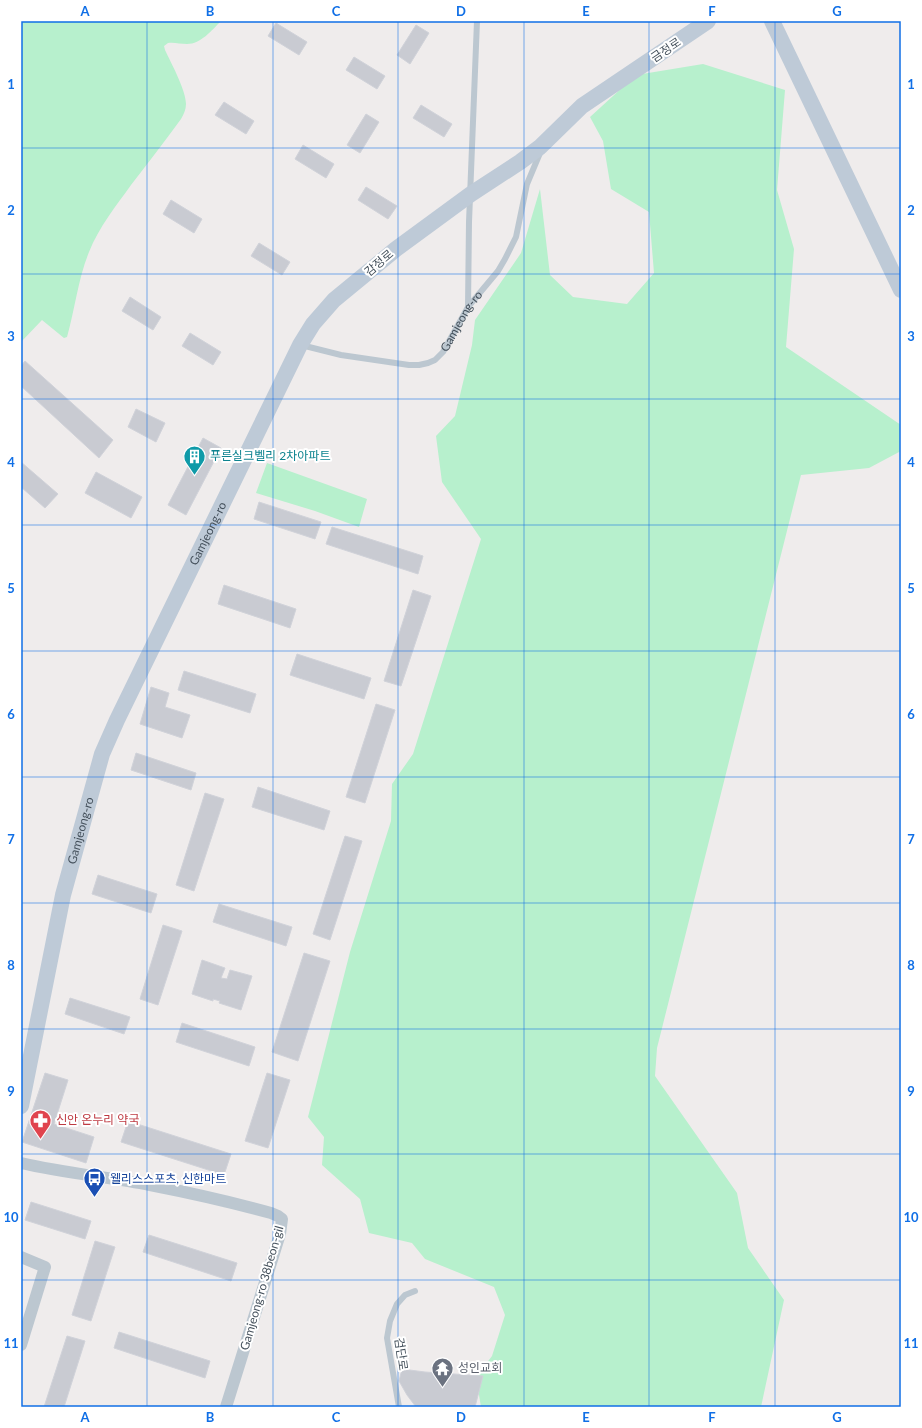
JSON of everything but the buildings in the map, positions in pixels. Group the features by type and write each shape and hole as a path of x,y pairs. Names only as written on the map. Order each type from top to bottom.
{"street":[{"name":"금정로","path":"644,64 708,21"},
{"path":"772,21 901,290"},
{"name":"감정로","path":"300,344 313,324 334,300 396,249 470,194 520,162 540,147 582,106 644,64"},
{"name":"Gamjeong-ro","path":"21,1106 63,895 102,754 116,720 300,344"},
{"name":"Gamjeong-ro 38beon-gil","path":"21,1163 220,1199 271,1213 282,1219 280,1234 226,1407"},
{"path":"21,1257 45,1267 21,1345"}],"lane":[{"path":"468,307 469,222 477,21"},
{"name":"Gamjeong-ro","path":"300,344 341,355 409,365 419,365 435,360 443,352 468,307 498,271 505,259 516,237 520,223 523,200 532,171 540,153 552,135"},
{"name":"검단로","path":"398,1407 387,1338 390,1321 397,1304 405,1295 415,1291"}],"green space":[{"path":"21,21 221,21 206,36 197,42 187,44 168,43 164,46 184,91 186,104 185,112 114,209 93,243 85,262 67,337 64,338 42,320 21,342"},
{"path":"703,64 785,90 777,190 794,249 786,347 901,425 901,451 869,468 801,475 657,1048 655,1076 737,1193 748,1248 784,1300 761,1407 481,1407 476,1377 492,1356 505,1315 494,1287 425,1259 412,1243 369,1233 360,1199 322,1165 324,1137 308,1117 350,952 391,821 392,784 413,754 481,539 442,482 436,436 455,416 472,345 475,320 521,253 540,189 550,275 573,297 627,304 654,273 649,212 611,189 603,141 590,117 636,75"},
{"path":"267,463 367,499 359,527 315,511 256,493"}],"place":[{"name":"푸른실크벨리 2차아파트","path":"194,476"},
{"name":"신안 온누리 약국","path":"40,1140"},
{"name":"웰리스스포츠, 신한마트","path":"95,1198"},
{"name":"성인교회","path":"442,1388"}]}
